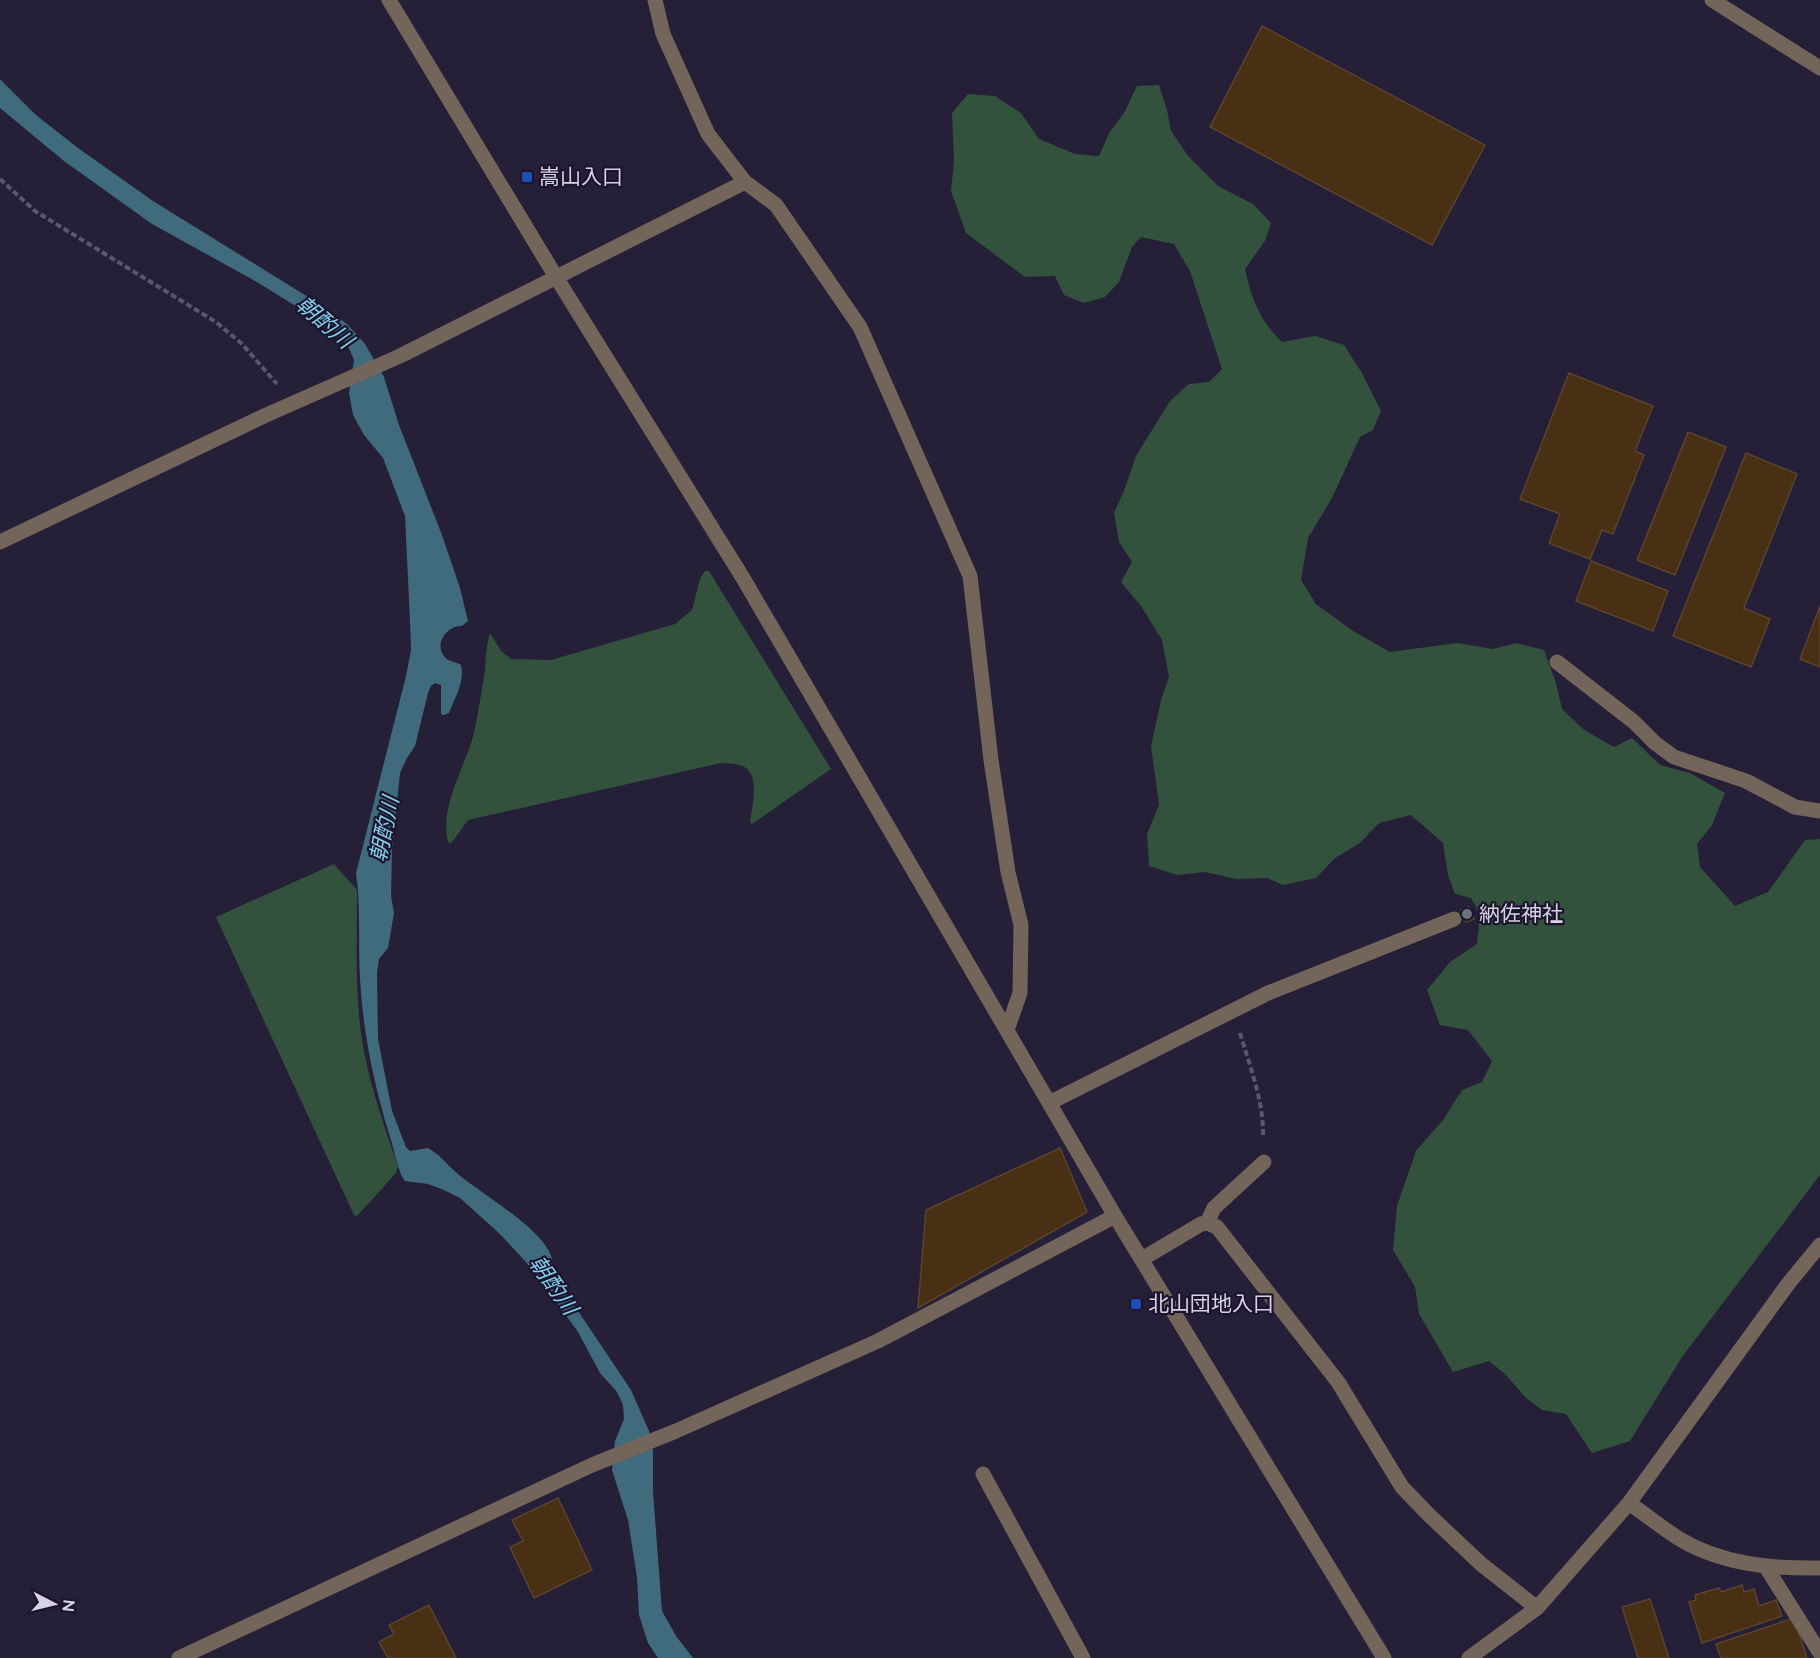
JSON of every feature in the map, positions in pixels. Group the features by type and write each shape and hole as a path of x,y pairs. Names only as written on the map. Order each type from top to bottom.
{"street":[{"path":"389,0 555,277 743,578 1115,1216 1381,1657"},
{"path":"654,0 663,34 708,134 745,182 776,205 860,327 970,576 991,760 1008,872 1021,925 1020,993 1007,1030"},
{"path":"1712,0 1820,68"},
{"path":"0,542 400,356 745,182"},
{"path":"1557,662 1634,722 1655,743 1674,757 1746,781 1794,807 1820,811"},
{"path":"1049,1103 1268,993 1454,920"},
{"path":"1206,1223 1214,1208 1260,1166"},
{"path":"179,1658 592,1465 676,1431 878,1341 1115,1216"},
{"path":"1142,1259 1201,1224 1213,1225 1221,1231 1338,1382 1402,1487 1481,1564 1537,1608"},
{"path":"1469,1658 1537,1608 1629,1503 1788,1284 1820,1245"},
{"path":"982,1474 1083,1658"},
{"path":"1629,1503 1678,1538 1702,1551 1729,1560 1766,1567 1820,1568"},
{"path":"1766,1567 1820,1653"}],"path":[{"path":"0,179 34,211 216,322 242,344 267,371 289,406"},
{"path":"1234,1010 1263,1125 1260,1166"}],"green space":[{"path":"1159,85 1171,131 1188,156 1218,186 1253,204 1271,223 1265,241 1245,269 1250,290 1262,317 1282,342 1315,336 1344,345 1362,373 1381,411 1373,430 1360,437 1332,498 1308,538 1301,580 1316,604 1353,631 1390,652 1457,643 1493,649 1516,643 1544,650 1556,683 1562,709 1584,730 1614,747 1632,738 1660,765 1690,773 1725,793 1712,825 1697,844 1700,867 1735,906 1768,892 1805,840 1820,839 1820,1175 1682,1357 1630,1441 1592,1453 1566,1414 1542,1410 1525,1397 1505,1374 1489,1361 1453,1372 1419,1314 1415,1287 1393,1250 1397,1206 1416,1151 1443,1120 1462,1090 1482,1082 1492,1061 1468,1030 1440,1025 1427,990 1450,962 1477,944 1480,914 1471,898 1455,894 1448,875 1443,843 1411,815 1379,823 1360,843 1335,858 1316,878 1283,885 1267,878 1236,879 1205,872 1177,875 1149,866 1147,834 1159,805 1151,746 1161,700 1169,677 1162,640 1141,606 1121,582 1132,562 1119,542 1114,513 1136,456 1170,401 1189,384 1209,382 1222,369 1190,271 1174,244 1141,237 1132,247 1119,282 1105,297 1084,303 1064,295 1055,276 1025,277 966,233 951,191 954,161 952,113 968,94 995,96 1021,113 1039,139 1075,154 1099,156 1109,133 1124,113 1137,86"},
{"path":"705,571 709,571 831,769 752,824 750,822 754,790 751,775 740,765 721,763 468,820 449,844 446,831 447,817 454,788 474,733 490,633 501,651 511,659 551,660 675,624 692,610 700,579"},
{"path":"334,864 357,890 357,990 362,1042 375,1096 398,1166 396,1173 357,1216 354,1215 216,917"}],"water":[{"name":"朝酌川","path":"0,79 36,115 153,201 321,305 347,324 365,344 384,377 399,425 442,535 460,588 468,621 462,626 451,629 441,641 441,651 444,656 461,665 462,671 459,689 449,713 441,714 441,685 435,683 428,693 415,746 400,773 392,851 391,896 394,913 388,948 379,959 377,973 378,1039 392,1111 406,1147 410,1151 428,1148 433,1151 459,1175 534,1232 551,1255 552,1272 631,1390 649,1431 653,1451 653,1492 662,1611 676,1636 693,1658 658,1658 648,1643 639,1615 637,1577 628,1520 612,1470 615,1441 624,1419 623,1405 617,1392 600,1373 578,1332 550,1293 500,1234 460,1198 428,1184 405,1181 398,1166 379,1098 370,1059 361,999 356,873 406,676 411,650 410,621 405,516 383,458 364,435 353,415 349,393 354,360 347,344 333,330 257,282 152,224 64,161 0,108"}],"building":[{"path":"1262,26 1485,145 1432,245 1210,127"},
{"path":"1569,373 1653,406 1635,451 1644,455 1613,534 1602,530 1590,559 1549,543 1560,514 1520,499"},
{"path":"1688,432 1726,447 1675,575 1637,560"},
{"path":"1746,453 1797,474 1744,608 1770,619 1751,667 1673,636"},
{"path":"1591,561 1668,591 1653,631 1576,601"},
{"path":"1820,606 1820,667 1800,659"},
{"name":"納佐神社","path":"1469,907 1474,919 1466,922 1461,910"},
{"path":"1060,1148 1087,1212 918,1308 926,1210"},
{"path":"558,1498 592,1570 534,1598 510,1547 523,1541 512,1520"},
{"path":"1742,1585 1744,1592 1754,1589 1759,1606 1776,1600 1782,1616 1702,1643 1689,1602 1696,1600 1695,1595 1719,1588 1721,1592"},
{"path":"1650,1599 1669,1658 1638,1658 1622,1607"},
{"path":"429,1605 456,1658 388,1658 379,1642 394,1634 389,1625"},
{"path":"1794,1618 1807,1658 1721,1658 1716,1644"}],"place":[{"name":"嵩山入口","path":"527,177"},
{"name":"納佐神社","path":"1467,914"},
{"name":"北山団地入口","path":"1136,1304"}]}
